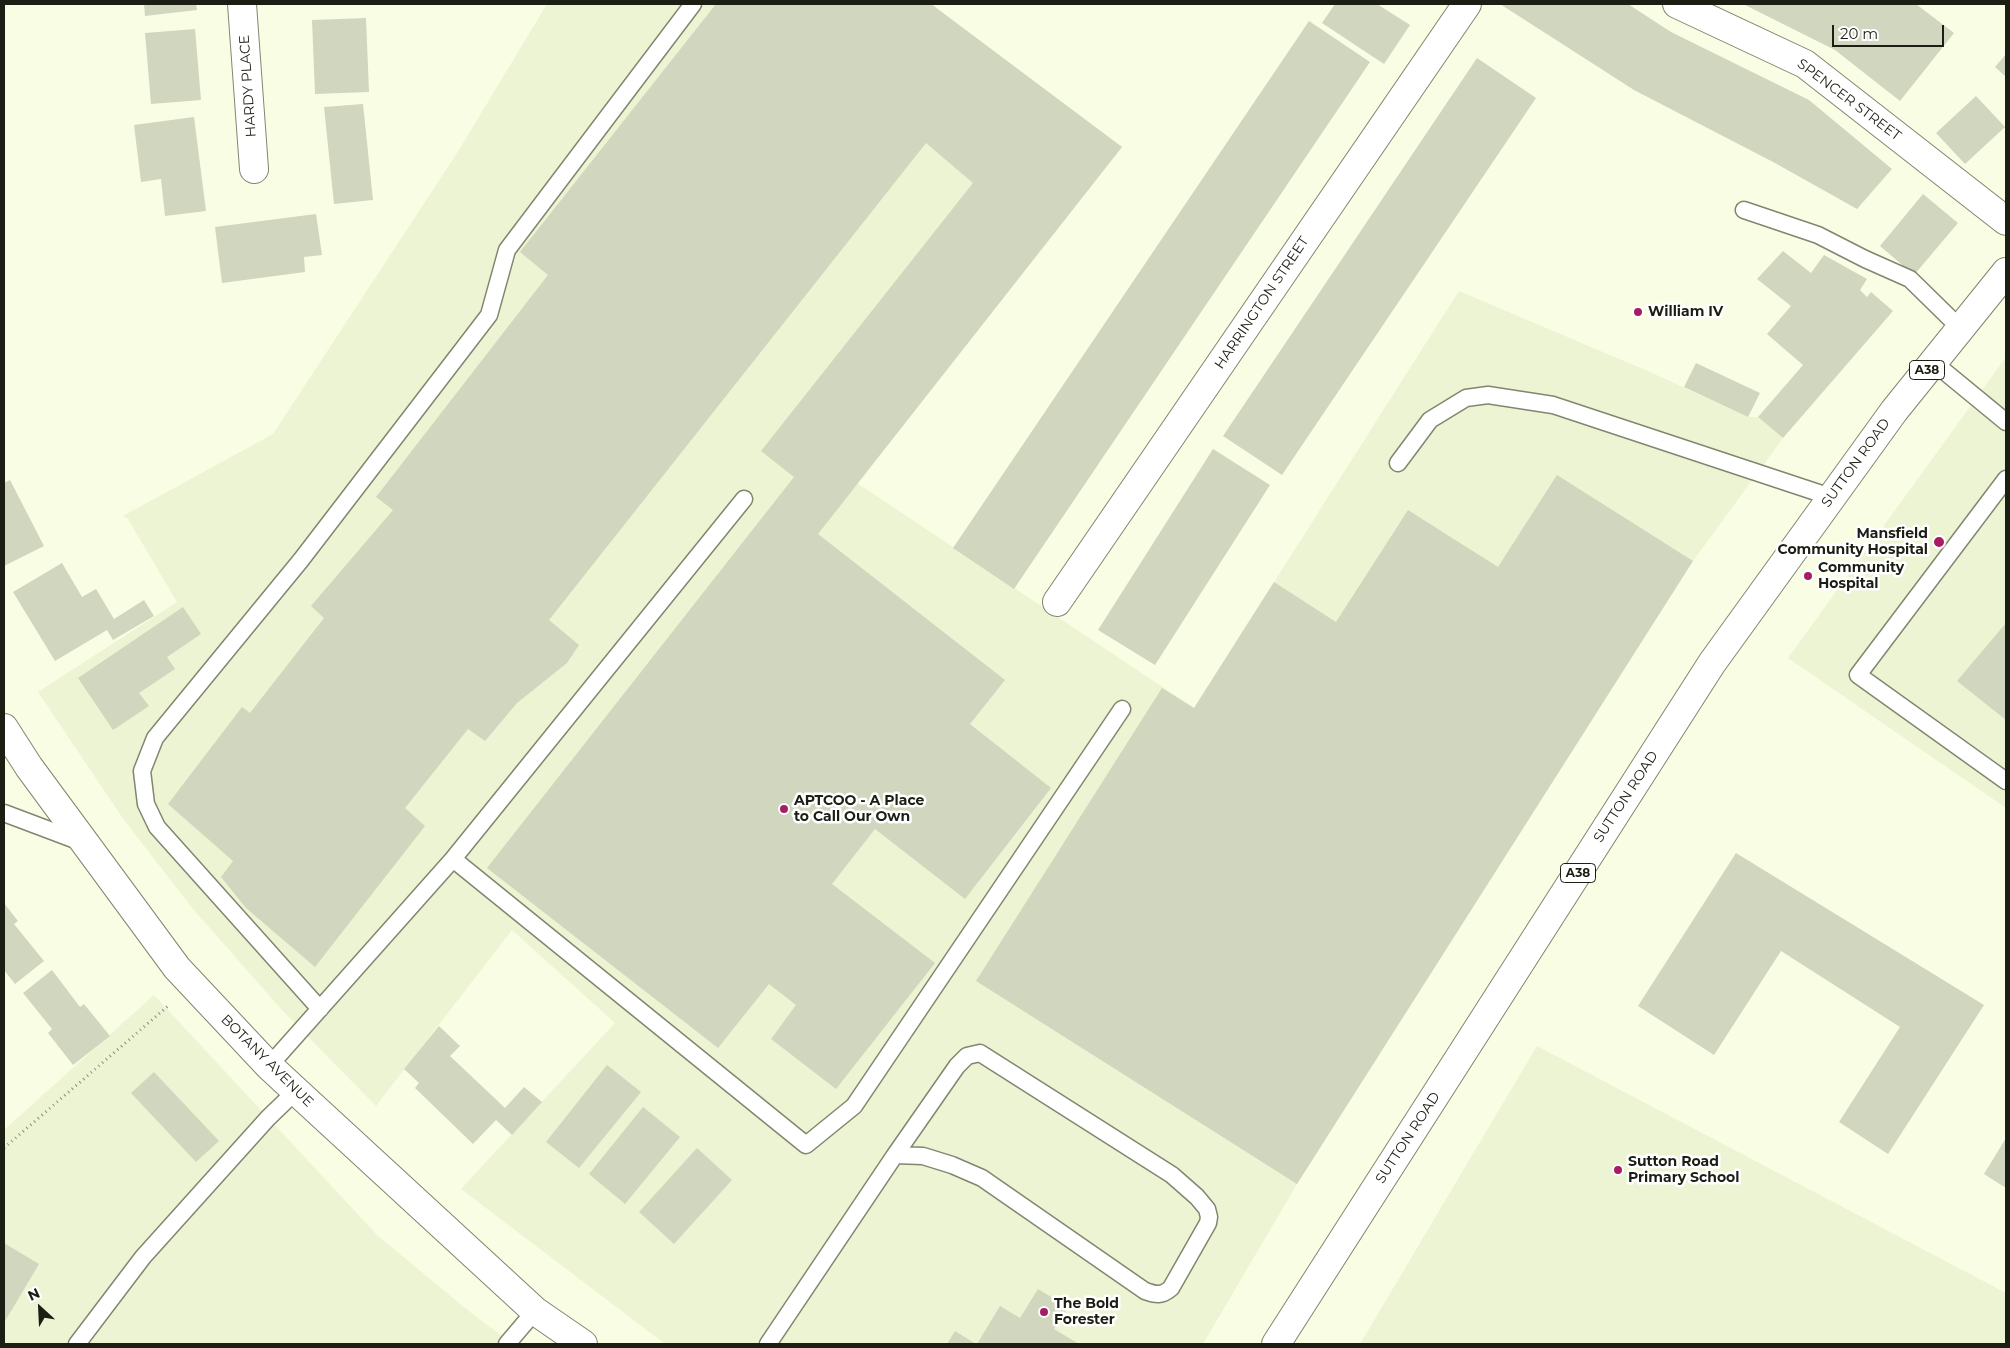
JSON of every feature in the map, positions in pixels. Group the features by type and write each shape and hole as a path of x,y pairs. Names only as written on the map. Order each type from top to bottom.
{"main road":[{"name":"HARDY PLACE","path":"242,4 254,169"},
{"name":"HARRINGTON STREET","path":"1057,602 1467,4"},
{"name":"SPENCER STREET","path":"1677,4 1805,64 2006,221"},
{"name":"A38","path":"1933,362 2006,272"},
{"name":"SUTTON ROAD","path":"1276,1344 1712,663 1894,411 1933,362"},
{"name":"BOTANY AVENUE","path":"4,728 29,767 177,968 268,1066 535,1311 583,1344"}],"lane":[{"path":"320,1009 157,826 146,804 142,771 155,738 301,560 489,315 506,250 693,4"},
{"path":"1744,210 1818,235 1910,279 1960,328"},
{"path":"1933,362 2006,422"},
{"path":"1398,463 1430,420 1466,398 1488,396 1553,405 1831,497"},
{"path":"2006,479 1858,676 2006,781"},
{"path":"268,1066 453,859 744,499"},
{"path":"453,859 806,1144 854,1106 1122,709"},
{"path":"4,813 86,843"},
{"path":"768,1344 895,1155 957,1066 967,1056 980,1053 1172,1175 1197,1197 1207,1209 1208,1224 1171,1288 1164,1294 1158,1295 1145,1291 982,1178 952,1165 923,1156 895,1155"},
{"path":"77,1344 143,1257 268,1118 296,1091"},
{"path":"507,1344 535,1311"}],"path":[{"path":"4,1148 192,985"}],"shaded area":[{"path":"547,4 931,4 1122,147 857,483 1194,708 1459,291 1650,372 1748,417 1758,417 1783,438 1693,561 1297,1184 1203,1344 665,1344 461,1189 615,1023 512,930 376,1106 282,1010 193,909 124,820 38,692 177,602 128,519 123,516 273,434 459,150"},
{"name":"Mansfield Community Hospital","path":"2006,357 2006,808 1788,658"},
{"path":"154,995 378,1236 475,1316 513,1344 4,1344 4,1130"},
{"name":"Sutton Road Primary School","path":"1537,1046 2006,1293 2006,1344 1360,1344"}],"building":[{"path":"144,4 196,4 197,10 145,16"},
{"path":"716,4 931,4 1122,147 818,534 1005,680 970,724 1051,788 965,899 875,829 832,884 935,963 836,1089 771,1039 796,1005 769,984 718,1048 487,868 794,477 761,451 973,183 926,143 549,620 579,645 567,663 517,703 485,741 468,729 405,808 425,826 315,967 246,908 221,877 233,861 168,804 242,707 250,713 324,618 311,606 393,510 376,497 548,275 520,252"},
{"path":"1335,4 1377,4 1410,25 1384,64 1322,23"},
{"path":"1500,4 1628,4 1671,32 1809,100 1892,169 1857,209 1775,163 1634,90"},
{"path":"1743,4 1916,4 1954,33 1900,101 1835,50"},
{"path":"366,18 369,92 315,94 312,20"},
{"path":"1309,21 1370,62 1014,589 953,548"},
{"path":"195,29 201,100 151,104 145,33"},
{"path":"2006,54 2006,77 1995,67"},
{"path":"1477,58 1536,98 1282,475 1223,436"},
{"path":"1976,96 2005,127 1965,164 1936,133"},
{"path":"363,104 373,200 334,204 324,107"},
{"path":"194,117 206,211 165,216 161,179 141,182 134,125"},
{"path":"1923,194 1958,223 1914,275 1880,246"},
{"path":"316,214 322,255 304,257 305,272 222,283 215,227"},
{"path":"1783,251 1811,273 1824,255 1867,279 1860,290 1867,297 1871,292 1893,311 1783,438 1758,417 1803,365 1767,334 1791,306 1757,279"},
{"path":"1696,363 1760,393 1748,417 1684,387"},
{"path":"1213,449 1270,485 1155,665 1098,630"},
{"path":"1557,475 1693,561 1297,1184 976,981 1162,688 1194,708 1274,582 1336,622 1408,510 1498,567"},
{"path":"10,480 44,546 4,566 4,483"},
{"path":"62,563 82,597 96,589 114,619 144,600 154,616 113,640 107,630 55,661 13,592"},
{"path":"183,607 201,634 167,657 175,669 139,693 149,706 113,730 78,678"},
{"path":"2006,623 2006,720 1957,681"},
{"path":"1736,853 1984,1005 1888,1154 1839,1122 1900,1027 1781,951 1714,1055 1638,1006"},
{"path":"4,903 18,921 14,924 44,961 15,984 4,970"},
{"path":"52,970 80,1007 84,1004 110,1036 73,1065 48,1033 52,1029 23,993"},
{"path":"439,1026 460,1046 450,1056 505,1108 524,1087 542,1102 512,1135 496,1120 473,1144 415,1088 419,1083 404,1069"},
{"path":"607,1065 641,1092 579,1168 546,1142"},
{"path":"154,1072 219,1141 196,1162 131,1093"},
{"path":"643,1107 680,1137 625,1204 589,1174"},
{"path":"2006,1138 2006,1188 1984,1174"},
{"path":"697,1148 732,1180 674,1244 639,1212"},
{"path":"4,1243 39,1264 4,1323"},
{"name":"The Bold Forester","path":"1038,1289 1068,1307 1054,1329 1079,1344 977,1344 1000,1306 1020,1318"},
{"path":"955,1331 976,1344 947,1344"}],"place":[{"name":"William IV","path":"1638,312"},
{"name":"Mansfield Community Hospital","path":"1939,542"},
{"name":"Community Hospital","path":"1808,576"},
{"name":"APTCOO - A Place to Call Our Own","path":"784,809"},
{"name":"Sutton Road Primary School","path":"1618,1170"},
{"name":"The Bold Forester","path":"1044,1312"}]}
